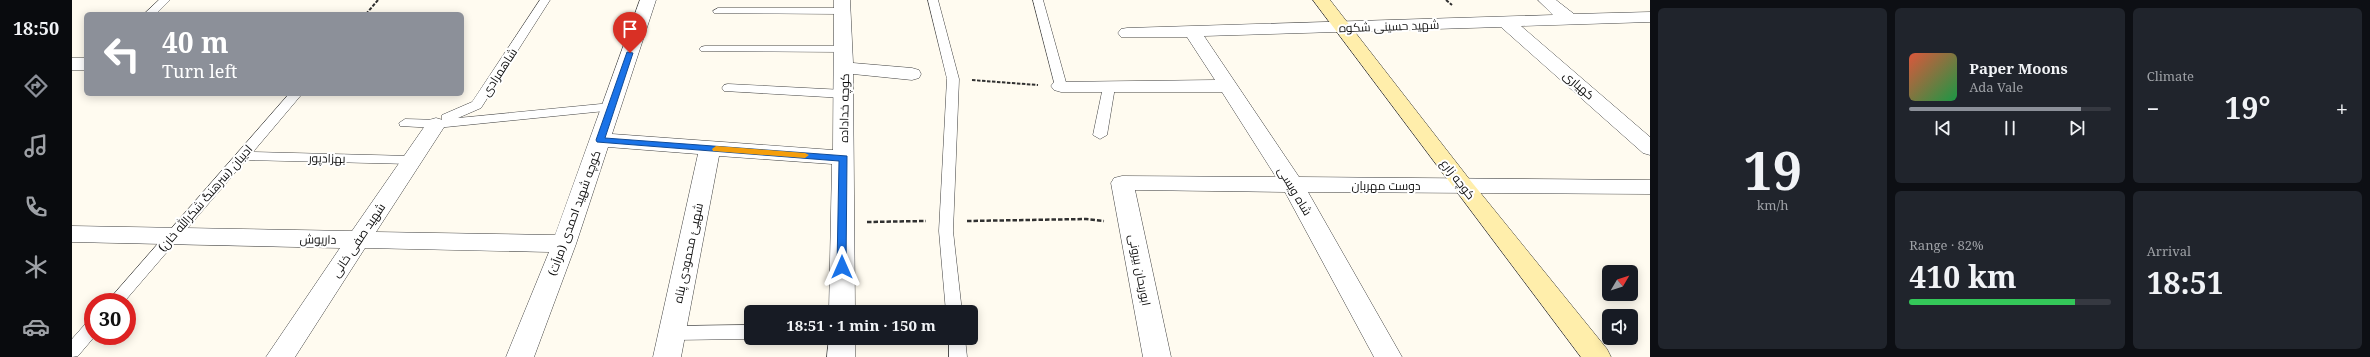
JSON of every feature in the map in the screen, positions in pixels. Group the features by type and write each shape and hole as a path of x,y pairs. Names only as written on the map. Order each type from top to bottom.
{"street":[{"name":"کوچه شهید احمدی (مرآت)","path":"520,357 564,244 648,0"},
{"name":"کوچه زارع","path":"1321,0 1462,185 1597,357"},
{"path":"1546,0 1570,20"},
{"name":"کوچه خداداده","path":"842,5 844,59 842,305"},
{"name":"شهید حسینی شکوه","path":"1127,33 1650,17"},
{"name":"کهیاری","path":"1507,22 1650,148"},
{"name":"شاه ویسی","path":"1192,31 1292,184 1388,357"},
{"path":"844,59 912,74"},
{"path":"72,64 84,64"},
{"path":"1061,86 1228,86"},
{"name":"شهید صفی خانی","path":"280,357 436,124"},
{"path":"600,140 844,158"},
{"name":"شهیئ محمودی پناه","path":"667,357 710,149"},
{"name":"دوست مهربان","path":"1122,183 1650,186"},
{"name":"ابوریحان بیرونی","path":"1122,183 1157,357"},
{"name":"داریوش","path":"72,234 564,244"},
{"path":"841,357 842,345"}],"lane":[{"path":"151,12 165,0"},
{"name":"شاهمرادی","path":"436,124 477,105 545,0"},
{"path":"933,0 953,79 947,221 953,305"},
{"path":"1038,0 1061,86"},
{"path":"718,11 842,5"},
{"path":"705,48 844,59"},
{"path":"1100,135 1109,87"},
{"path":"728,88 844,94"},
{"name":"ادیبان (سرهنگ شکرالله خان)","path":"123,293 294,96"},
{"path":"405,123 436,124 611,107"},
{"name":"بهزادپور","path":"242,156 411,160"},
{"path":"672,333 744,332"},
{"path":"72,351 84,337"},
{"path":"957,345 958,357"}],"path":[{"path":"368,12 378,0"},
{"path":"953,79 1061,86"},
{"path":"843,222 1086,219 1131,224"}],"slow traffic":[{"path":"716,149 805,155"}],"route":[{"path":"630,53 600,140 844,158 842,267"}]}
